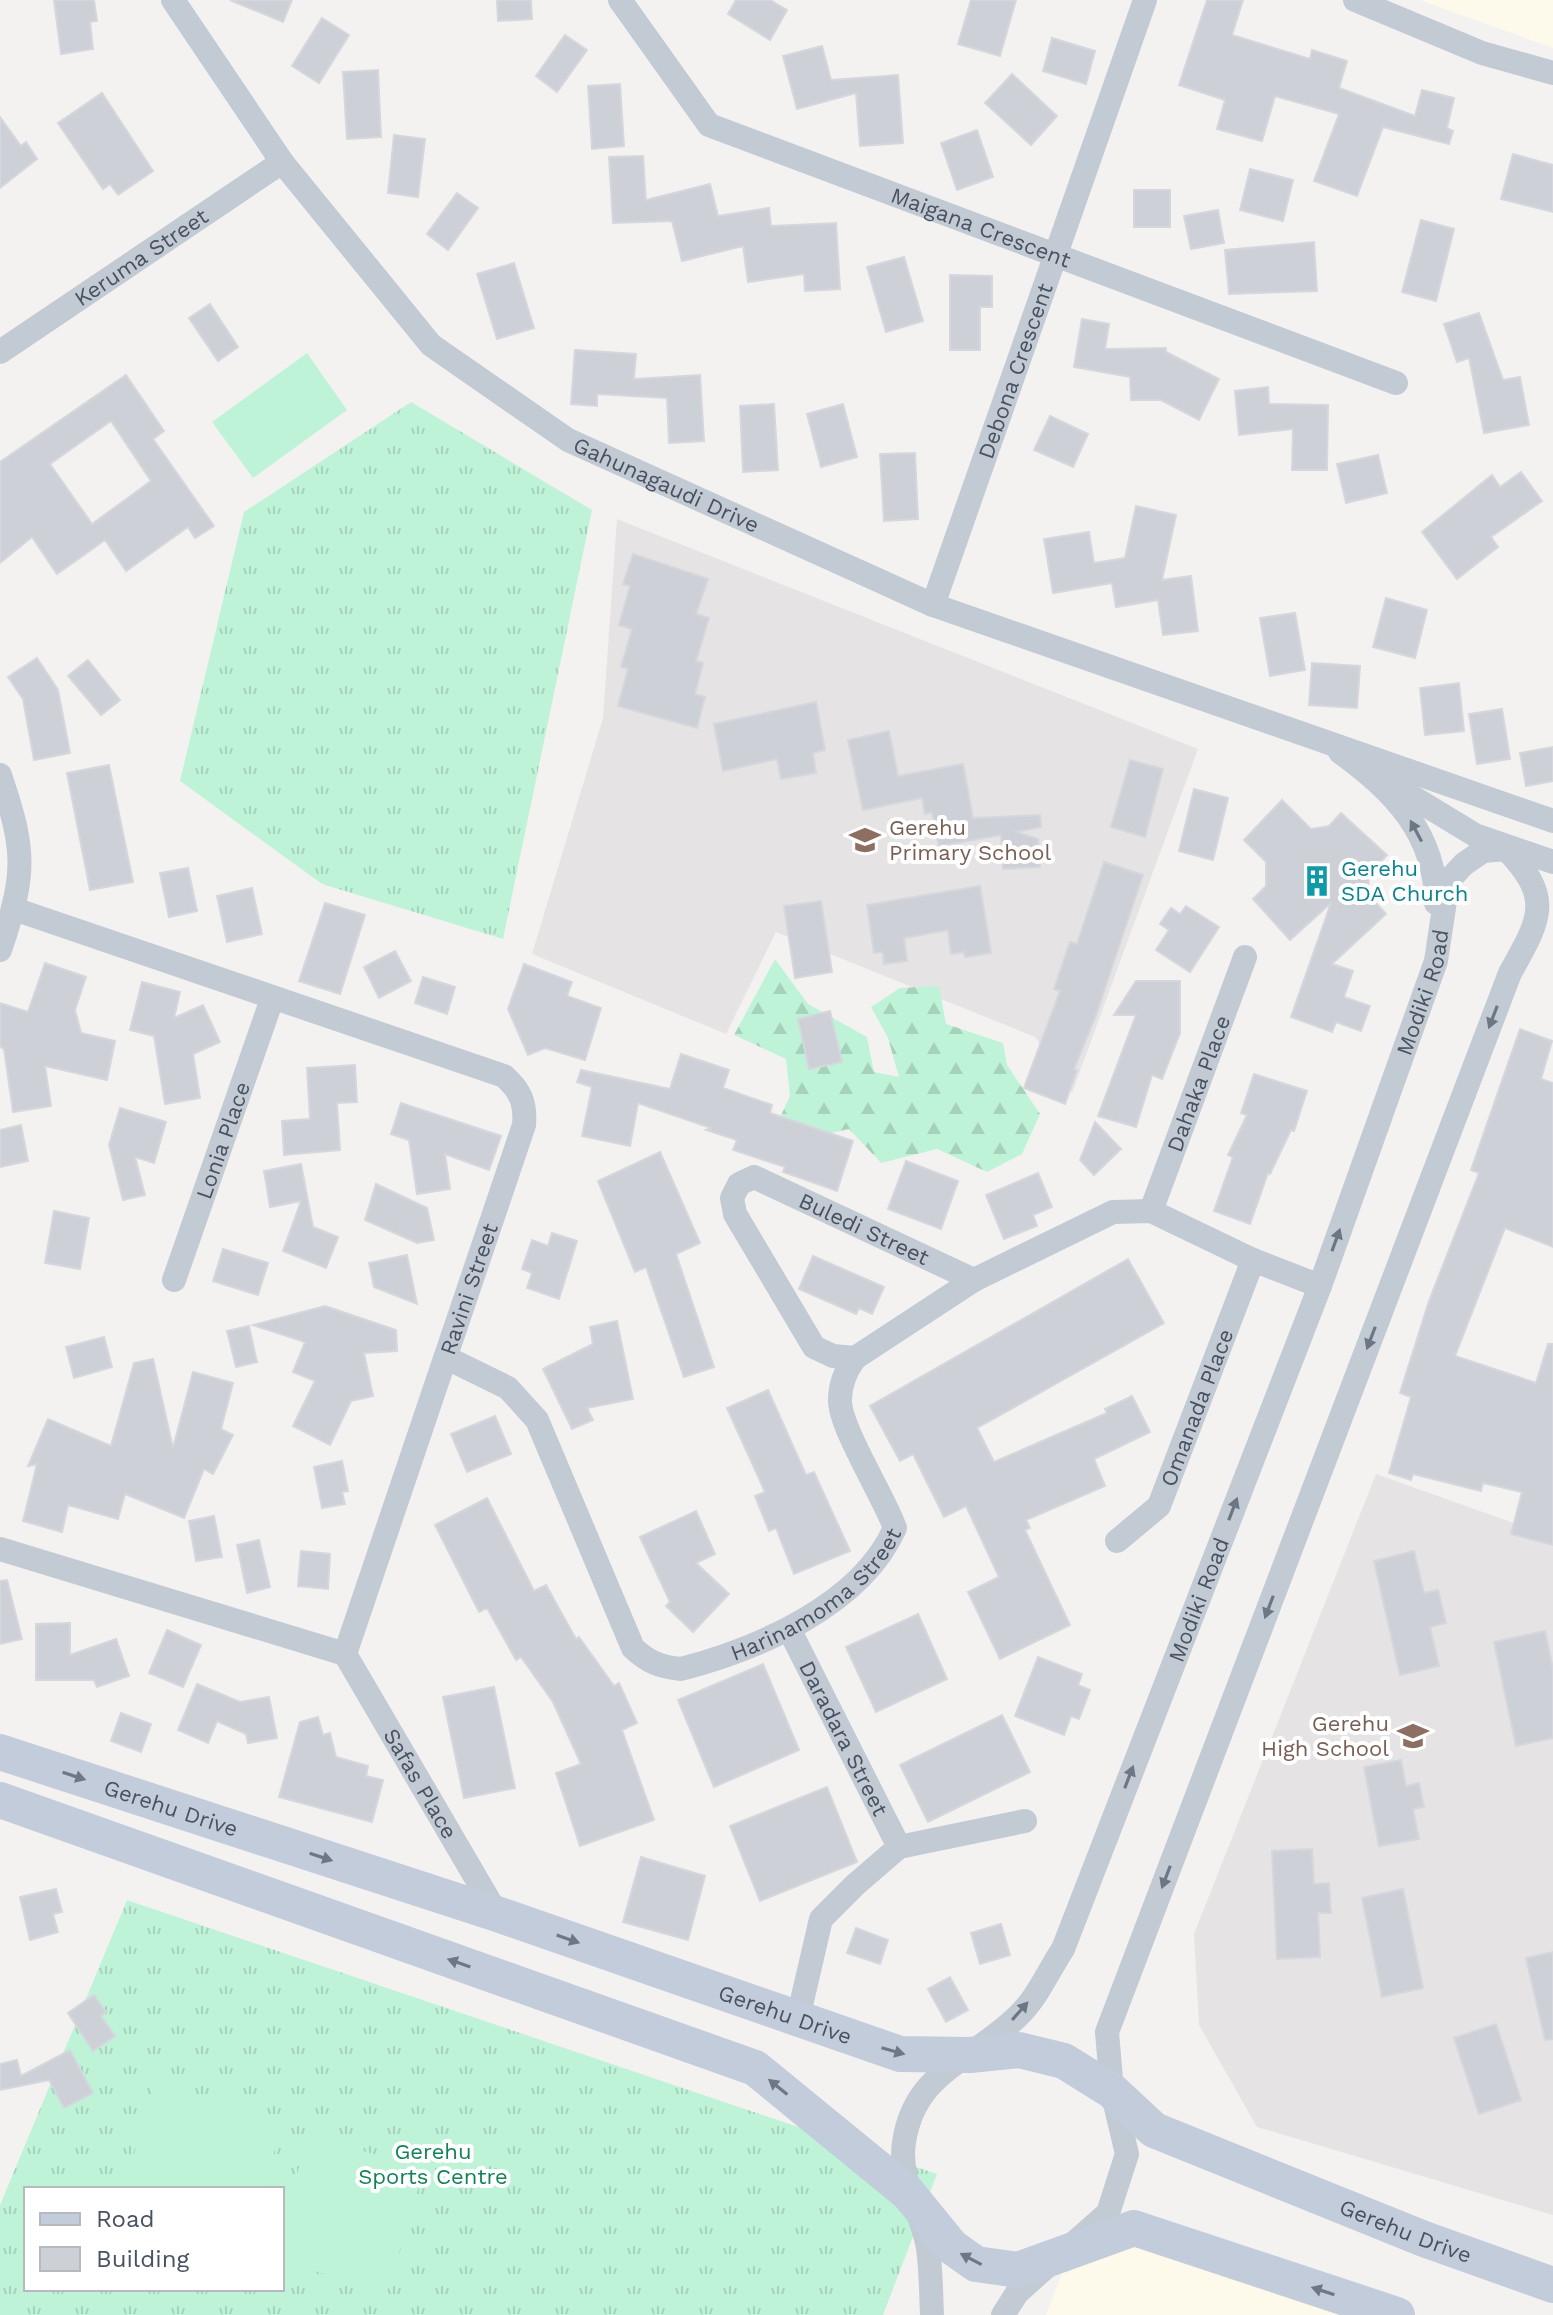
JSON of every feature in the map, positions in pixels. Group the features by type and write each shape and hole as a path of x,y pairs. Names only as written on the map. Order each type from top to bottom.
{"street":[{"name":"Gahunagaudi Drive","path":"173,0 282,162 431,345 568,440 933,605 1553,821"},
{"name":"Maigana Crescent","path":"620,0 709,125 1396,383"},
{"name":"Debona Crescent","path":"933,605 1145,0"},
{"path":"1355,0 1482,53 1553,73"},
{"name":"Keruma Street","path":"0,352 282,162"},
{"name":"Gahunagaudi Drive","path":"1322,739 1424,806 1506,849 1553,862"},
{"path":"1322,739 1382,783 1402,805 1421,841 1436,879 1436,961"},
{"path":"0,775 19,843 22,878 0,950"},
{"path":"1003,2315 1017,2293 1108,2213 1127,2154 1112,2091 1107,2032 1510,973 1533,932 1541,903 1527,869 1506,849"},
{"name":"Modiki Road","path":"932,2315 928,2246 908,2193 904,2142 923,2091 945,2068 970,2055 1020,2014 1063,1949 1320,1286 1436,961 1448,881 1464,864 1483,851 1506,849"},
{"name":"Ravini Street","path":"14,909 504,1076 522,1098 524,1125 345,1654"},
{"path":"1510,973 1553,927"},
{"name":"Dahaka Place","path":"1151,1211 1245,957"},
{"name":"Lonia Place","path":"174,1280 272,999"},
{"name":"Buledi Street","path":"855,1358 833,1356 814,1347 735,1214 735,1191 754,1177 974,1280"},
{"path":"855,1358 974,1280 1113,1212 1151,1211 1253,1260 1320,1286"},
{"name":"Omanada Place","path":"1117,1541 1159,1506 1253,1260"},
{"name":"Harinamoma Street","path":"447,1358 508,1388 537,1420 633,1648 647,1661 663,1668 681,1669 790,1631 868,1571 883,1554 895,1528 843,1416 840,1400 846,1371 855,1358"},
{"path":"0,1549 345,1654"},
{"name":"Daradara Street","path":"790,1631 899,1847"},
{"name":"Safas Place","path":"345,1654 497,1914"},
{"name":"Gerehu Drive","path":"0,1752 497,1914 900,2054 970,2055 1019,2050 1064,2061 1112,2091 1154,2130 1424,2239 1553,2285"},
{"path":"0,1800 755,2068 908,2193 952,2247 976,2264 1018,2270 1134,2228 1397,2315"},
{"path":"798,2018 821,1919 899,1847 1025,1821"}],"shaded area":[{"path":"1420,0 1553,0 1553,48"},
{"name":"Gerehu Primary School","path":"617,519 1198,749 1072,1093 1035,1037 776,932 726,1034 532,954 603,718"},
{"name":"Gerehu High School","path":"1376,1474 1553,1537 1553,2215 1257,2127 1199,2025 1194,1934"},
{"path":"1082,2222 1347,2315 1046,2315"}],"green space":[{"path":"307,353 347,410 253,478 212,422"},
{"path":"411,402 592,510 503,939 322,884 180,781 244,512"},
{"path":"775,959 808,1004 867,1037 874,1072 899,1077 888,1038 871,1007 900,988 939,986 946,1024 1003,1043 1007,1065 1040,1114 1022,1154 987,1172 937,1149 881,1163 849,1129 766,1148 790,1096 786,1059 734,1035"},
{"name":"Gerehu Sports Centre","path":"127,1900 937,2174 883,2315 0,2315 0,2205"},
{"path":"154,2083 283,2120 265,2187 125,2187"},
{"path":"309,2134 424,2170 387,2293 284,2262 284,2216"}],"building":[{"path":"54,0 94,0 97,21 90,22 93,49 61,54"},
{"path":"230,0 292,0 283,22"},
{"path":"497,0 531,0 532,19 498,21"},
{"path":"736,0 770,0 787,10 770,40 728,14"},
{"path":"971,0 1016,0 1000,56 958,44"},
{"path":"1207,0 1243,0 1232,35 1310,59 1312,50 1347,61 1339,88 1415,116 1422,90 1454,98 1447,128 1453,131 1449,144 1383,127 1357,196 1314,181 1339,114 1275,96 1262,141 1217,129 1225,100 1179,85"},
{"path":"322,18 349,35 319,83 292,66"},
{"path":"565,35 587,50 557,92 536,76"},
{"path":"1052,38 1095,51 1086,84 1043,71"},
{"path":"822,46 831,80 898,75 903,143 860,146 856,93 797,109 783,56"},
{"path":"378,70 381,137 347,139 343,72"},
{"path":"1012,74 1057,116 1031,145 985,103"},
{"path":"620,84 624,146 592,149 588,86"},
{"path":"102,93 153,171 118,195 110,184 103,189 58,123"},
{"path":"0,117 21,146 26,142 37,159 0,188"},
{"path":"977,130 993,177 957,190 941,143"},
{"path":"394,135 425,139 418,197 388,193"},
{"path":"1513,154 1553,165 1553,212 1501,199"},
{"path":"643,156 646,200 710,184 718,216 769,208 771,226 836,223 840,289 805,291 804,274 748,282 743,246 682,261 672,221 613,223 609,157"},
{"path":"1250,169 1293,180 1283,221 1240,210"},
{"path":"1134,190 1170,190 1170,227 1134,227"},
{"path":"457,193 478,208 448,250 427,234"},
{"path":"1218,210 1224,243 1191,249 1184,216"},
{"path":"1421,220 1454,229 1436,301 1402,292"},
{"path":"1314,242 1317,291 1229,294 1225,250"},
{"path":"904,257 923,321 886,332 867,267"},
{"path":"514,263 534,328 497,339 477,274"},
{"path":"950,275 992,276 992,307 980,307 980,350 950,350"},
{"path":"210,304 238,347 218,361 189,318"},
{"path":"1479,313 1503,380 1520,377 1529,425 1484,433 1469,358 1457,362 1444,324"},
{"path":"1082,319 1109,324 1105,349 1166,348 1166,352 1219,379 1199,420 1161,400 1131,400 1130,377 1074,367"},
{"path":"575,350 636,354 634,379 700,375 704,441 669,443 667,398 597,394 597,406 571,404"},
{"path":"126,375 164,431 153,439 214,526 195,538 188,527 126,571 105,540 57,574 32,537 0,563 0,462","holes":["111,421 151,481 92,524 50,464"]},
{"path":"1268,387 1269,404 1328,405 1327,470 1292,470 1293,429 1239,435 1235,391"},
{"path":"774,404 778,470 743,472 740,406"},
{"path":"843,404 857,457 821,467 807,414"},
{"path":"1050,416 1088,434 1073,467 1034,450"},
{"path":"915,453 918,519 884,521 880,454"},
{"path":"1378,455 1387,493 1346,503 1337,464"},
{"path":"1521,472 1542,501 1491,537 1498,547 1457,579 1422,532 1492,475 1500,487"},
{"path":"1136,506 1176,515 1162,580 1191,576 1198,631 1163,635 1158,600 1116,607 1112,583 1053,593 1044,539 1089,532 1094,563 1125,558"},
{"path":"633,554 708,579 696,614 709,618 696,661 703,663 695,694 705,697 697,728 618,706 628,669 621,667 632,629 619,625 630,586 623,584"},
{"path":"1386,598 1427,610 1415,658 1373,647"},
{"path":"1295,613 1305,670 1270,676 1260,618"},
{"path":"37,658 58,690 70,753 34,760 23,699 8,677"},
{"path":"88,660 120,700 101,715 68,676"},
{"path":"1312,663 1360,666 1357,708 1309,705"},
{"path":"1459,683 1464,731 1425,735 1420,688"},
{"path":"816,702 825,750 813,753 816,773 781,779 777,759 723,771 714,724"},
{"path":"1502,709 1510,759 1477,764 1469,714"},
{"path":"889,731 898,776 963,764 973,818 1040,815 1041,827 1016,832 1038,839 1040,867 1003,869 1001,835 939,846 932,812 925,814 922,798 863,810 848,740"},
{"path":"1553,747 1553,781 1526,786 1520,753"},
{"path":"1130,760 1163,769 1145,837 1111,827"},
{"path":"109,765 133,882 90,890 67,773"},
{"path":"1194,789 1228,798 1213,860 1179,851"},
{"name":"Gerehu SDA Church","path":"1282,800 1311,829 1329,826 1341,813 1387,855 1369,875 1368,894 1386,914 1332,964 1353,971 1344,997 1370,1006 1361,1031 1336,1022 1332,1032 1291,1017 1331,903 1290,940 1253,899 1266,886 1266,862 1244,840"},
{"path":"1104,862 1143,875 1096,1015 1074,1069 1077,1070 1065,1104 1024,1088 1060,991 1054,989 1070,942 1077,944"},
{"path":"188,868 197,911 169,917 160,873"},
{"path":"980,886 991,953 965,957 964,952 951,954 948,930 904,938 907,961 884,964 883,952 874,953 867,905"},
{"path":"252,888 262,934 227,942 217,896"},
{"path":"821,901 832,972 795,978 784,906"},
{"path":"325,903 365,915 340,994 299,981"},
{"path":"1186,906 1219,927 1190,972 1156,950 1169,930 1160,924 1171,908 1180,914"},
{"path":"395,951 411,981 379,998 364,967"},
{"path":"45,963 86,977 75,1010 81,1033 115,1041 107,1080 45,1066 51,1106 13,1112 4,1049 0,1047 0,1003 28,1012"},
{"path":"524,964 572,982 567,996 601,1008 585,1060 545,1048 528,1055 508,1009"},
{"path":"423,977 455,987 447,1014 415,1003"},
{"path":"1136,981 1180,981 1180,1033 1162,1079 1152,1075 1136,1127 1098,1116 1136,1015 1114,1015"},
{"path":"142,982 180,992 174,1018 203,1005 220,1042 193,1054 200,1098 165,1104 154,1036 130,1030"},
{"path":"830,1011 842,1062 809,1069 798,1019"},
{"path":"1520,1029 1552,1041 1541,1079 1553,1083 1553,1247 1505,1228 1455,1356 1536,1383 1548,1344 1553,1344 1553,1545 1511,1534 1522,1492 1483,1483 1481,1491 1413,1474 1411,1480 1389,1473 1411,1397 1400,1393 1429,1301 1479,1173 1471,1170"},
{"path":"681,1054 729,1070 723,1088 772,1105 770,1113 853,1141 837,1191 783,1172 785,1167 733,1150 737,1140 706,1130 711,1128 638,1103 630,1146 582,1136 592,1087 577,1082 581,1070 670,1089"},
{"path":"355,1065 357,1102 337,1103 340,1150 284,1155 282,1121 310,1119 307,1068"},
{"path":"1254,1074 1307,1091 1294,1131 1291,1130 1268,1173 1250,1224 1214,1211 1233,1157 1228,1155 1247,1115 1241,1113"},
{"path":"401,1103 501,1136 489,1170 445,1154 450,1189 417,1194 409,1140 391,1134"},
{"path":"120,1108 166,1122 154,1163 135,1157 145,1195 123,1200 109,1145"},
{"path":"1095,1122 1121,1149 1094,1175 1080,1160"},
{"path":"21,1125 28,1161 0,1167 0,1130"},
{"path":"660,1152 700,1243 676,1254 714,1367 684,1377 646,1267 635,1272 598,1181"},
{"path":"906,1161 958,1181 941,1229 888,1209"},
{"path":"301,1164 313,1227 338,1237 326,1268 283,1251 301,1201 270,1207 264,1171"},
{"path":"1038,1173 1052,1207 1033,1215 1037,1226 1004,1239 986,1195"},
{"path":"376,1184 427,1208 434,1240 417,1243 365,1220"},
{"path":"54,1211 89,1218 80,1269 45,1263"},
{"path":"552,1233 577,1241 559,1299 527,1288 532,1273 522,1269 532,1240 548,1246"},
{"path":"223,1249 268,1263 258,1295 213,1281"},
{"path":"407,1255 417,1304 374,1287 369,1263"},
{"path":"813,1256 884,1287 872,1314 859,1308 856,1314 799,1289"},
{"path":"1128,1259 1164,1323 977,1428 994,1462 1107,1413 1105,1409 1132,1396 1150,1432 1094,1459 1105,1486 1026,1520 1030,1528 1025,1530 1070,1625 1000,1659 968,1592 999,1577 966,1506 944,1517 913,1454 900,1461 870,1406"},
{"path":"325,1306 396,1330 397,1351 364,1353 373,1396 351,1401 330,1445 293,1426 315,1381 293,1372 305,1342 253,1325"},
{"path":"617,1321 633,1399 587,1408 593,1420 572,1429 543,1369 593,1344 590,1327"},
{"path":"249,1326 257,1362 236,1367 227,1331"},
{"path":"104,1337 112,1367 74,1378 66,1347"},
{"path":"153,1359 173,1448 193,1372 233,1383 221,1429 233,1435 213,1474 204,1469 184,1518 125,1494 118,1519 68,1505 62,1532 23,1521 37,1464 28,1466 48,1419 111,1446 134,1363"},
{"path":"768,1390 806,1475 814,1472 850,1551 794,1574 776,1528 769,1531 755,1496 765,1492 727,1408"},
{"path":"495,1416 511,1454 467,1472 451,1434"},
{"path":"342,1461 348,1491 342,1492 345,1504 322,1508 314,1467"},
{"path":"487,1498 534,1591 546,1585 576,1639 579,1637 614,1686 619,1683 637,1723 622,1730 654,1820 580,1846 556,1773 581,1764 553,1702 521,1657 516,1660 487,1608 479,1612 435,1525"},
{"path":"696,1511 715,1554 696,1563 729,1594 693,1632 666,1606 670,1602 640,1537"},
{"path":"214,1516 222,1557 196,1561 189,1521"},
{"path":"259,1540 270,1587 247,1593 237,1545"},
{"path":"301,1551 330,1554 328,1589 298,1586"},
{"path":"1414,1551 1424,1593 1438,1590 1446,1623 1430,1627 1439,1666 1400,1675 1374,1561"},
{"path":"7,1580 22,1639 0,1644 0,1581"},
{"path":"918,1614 947,1679 876,1712 846,1647"},
{"path":"70,1623 70,1655 116,1639 129,1676 97,1687 94,1680 36,1680 36,1624"},
{"path":"167,1630 201,1645 183,1687 149,1673"},
{"path":"1545,1631 1553,1669 1553,1738 1516,1746 1494,1642"},
{"path":"1038,1657 1082,1674 1078,1685 1090,1690 1079,1719 1071,1716 1064,1735 1015,1716"},
{"path":"763,1664 799,1750 714,1787 678,1700"},
{"path":"197,1684 240,1702 269,1697 277,1738 248,1743 246,1734 217,1721 208,1743 178,1730"},
{"path":"494,1687 515,1788 464,1798 443,1697"},
{"path":"121,1713 151,1724 141,1752 111,1741"},
{"path":"1002,1715 1030,1772 928,1822 900,1765"},
{"path":"318,1717 323,1735 330,1733 336,1757 368,1766 366,1776 383,1780 372,1822 279,1797 300,1722"},
{"path":"1401,1760 1406,1786 1419,1783 1424,1807 1413,1809 1419,1839 1379,1846 1364,1767"},
{"path":"827,1787 857,1862 760,1901 730,1826"},
{"path":"1312,1849 1314,1884 1329,1883 1331,1913 1318,1913 1320,1957 1277,1959 1272,1851"},
{"path":"641,1857 705,1876 688,1940 623,1922"},
{"path":"56,1889 62,1912 53,1914 58,1932 30,1940 20,1897"},
{"path":"1403,1889 1423,1988 1382,1997 1362,1898"},
{"path":"1001,1924 1010,1955 980,1964 971,1933"},
{"path":"856,1928 888,1940 880,1964 847,1953"},
{"path":"1553,1952 1553,2039 1545,2040 1526,1958"},
{"path":"950,1977 968,2010 946,2022 928,1989"},
{"path":"94,1995 106,2012 101,2016 115,2036 93,2051 68,2013"},
{"path":"1496,2024 1521,2100 1479,2114 1454,2038"},
{"path":"70,2050 93,2093 64,2108 49,2080 0,2090 0,2064 17,2060 21,2076"}],"place":[{"name":"Gerehu Primary School","path":"865,840"},
{"name":"Gerehu SDA Church","path":"1317,881"},
{"name":"Gerehu High School","path":"1413,1736"}]}
